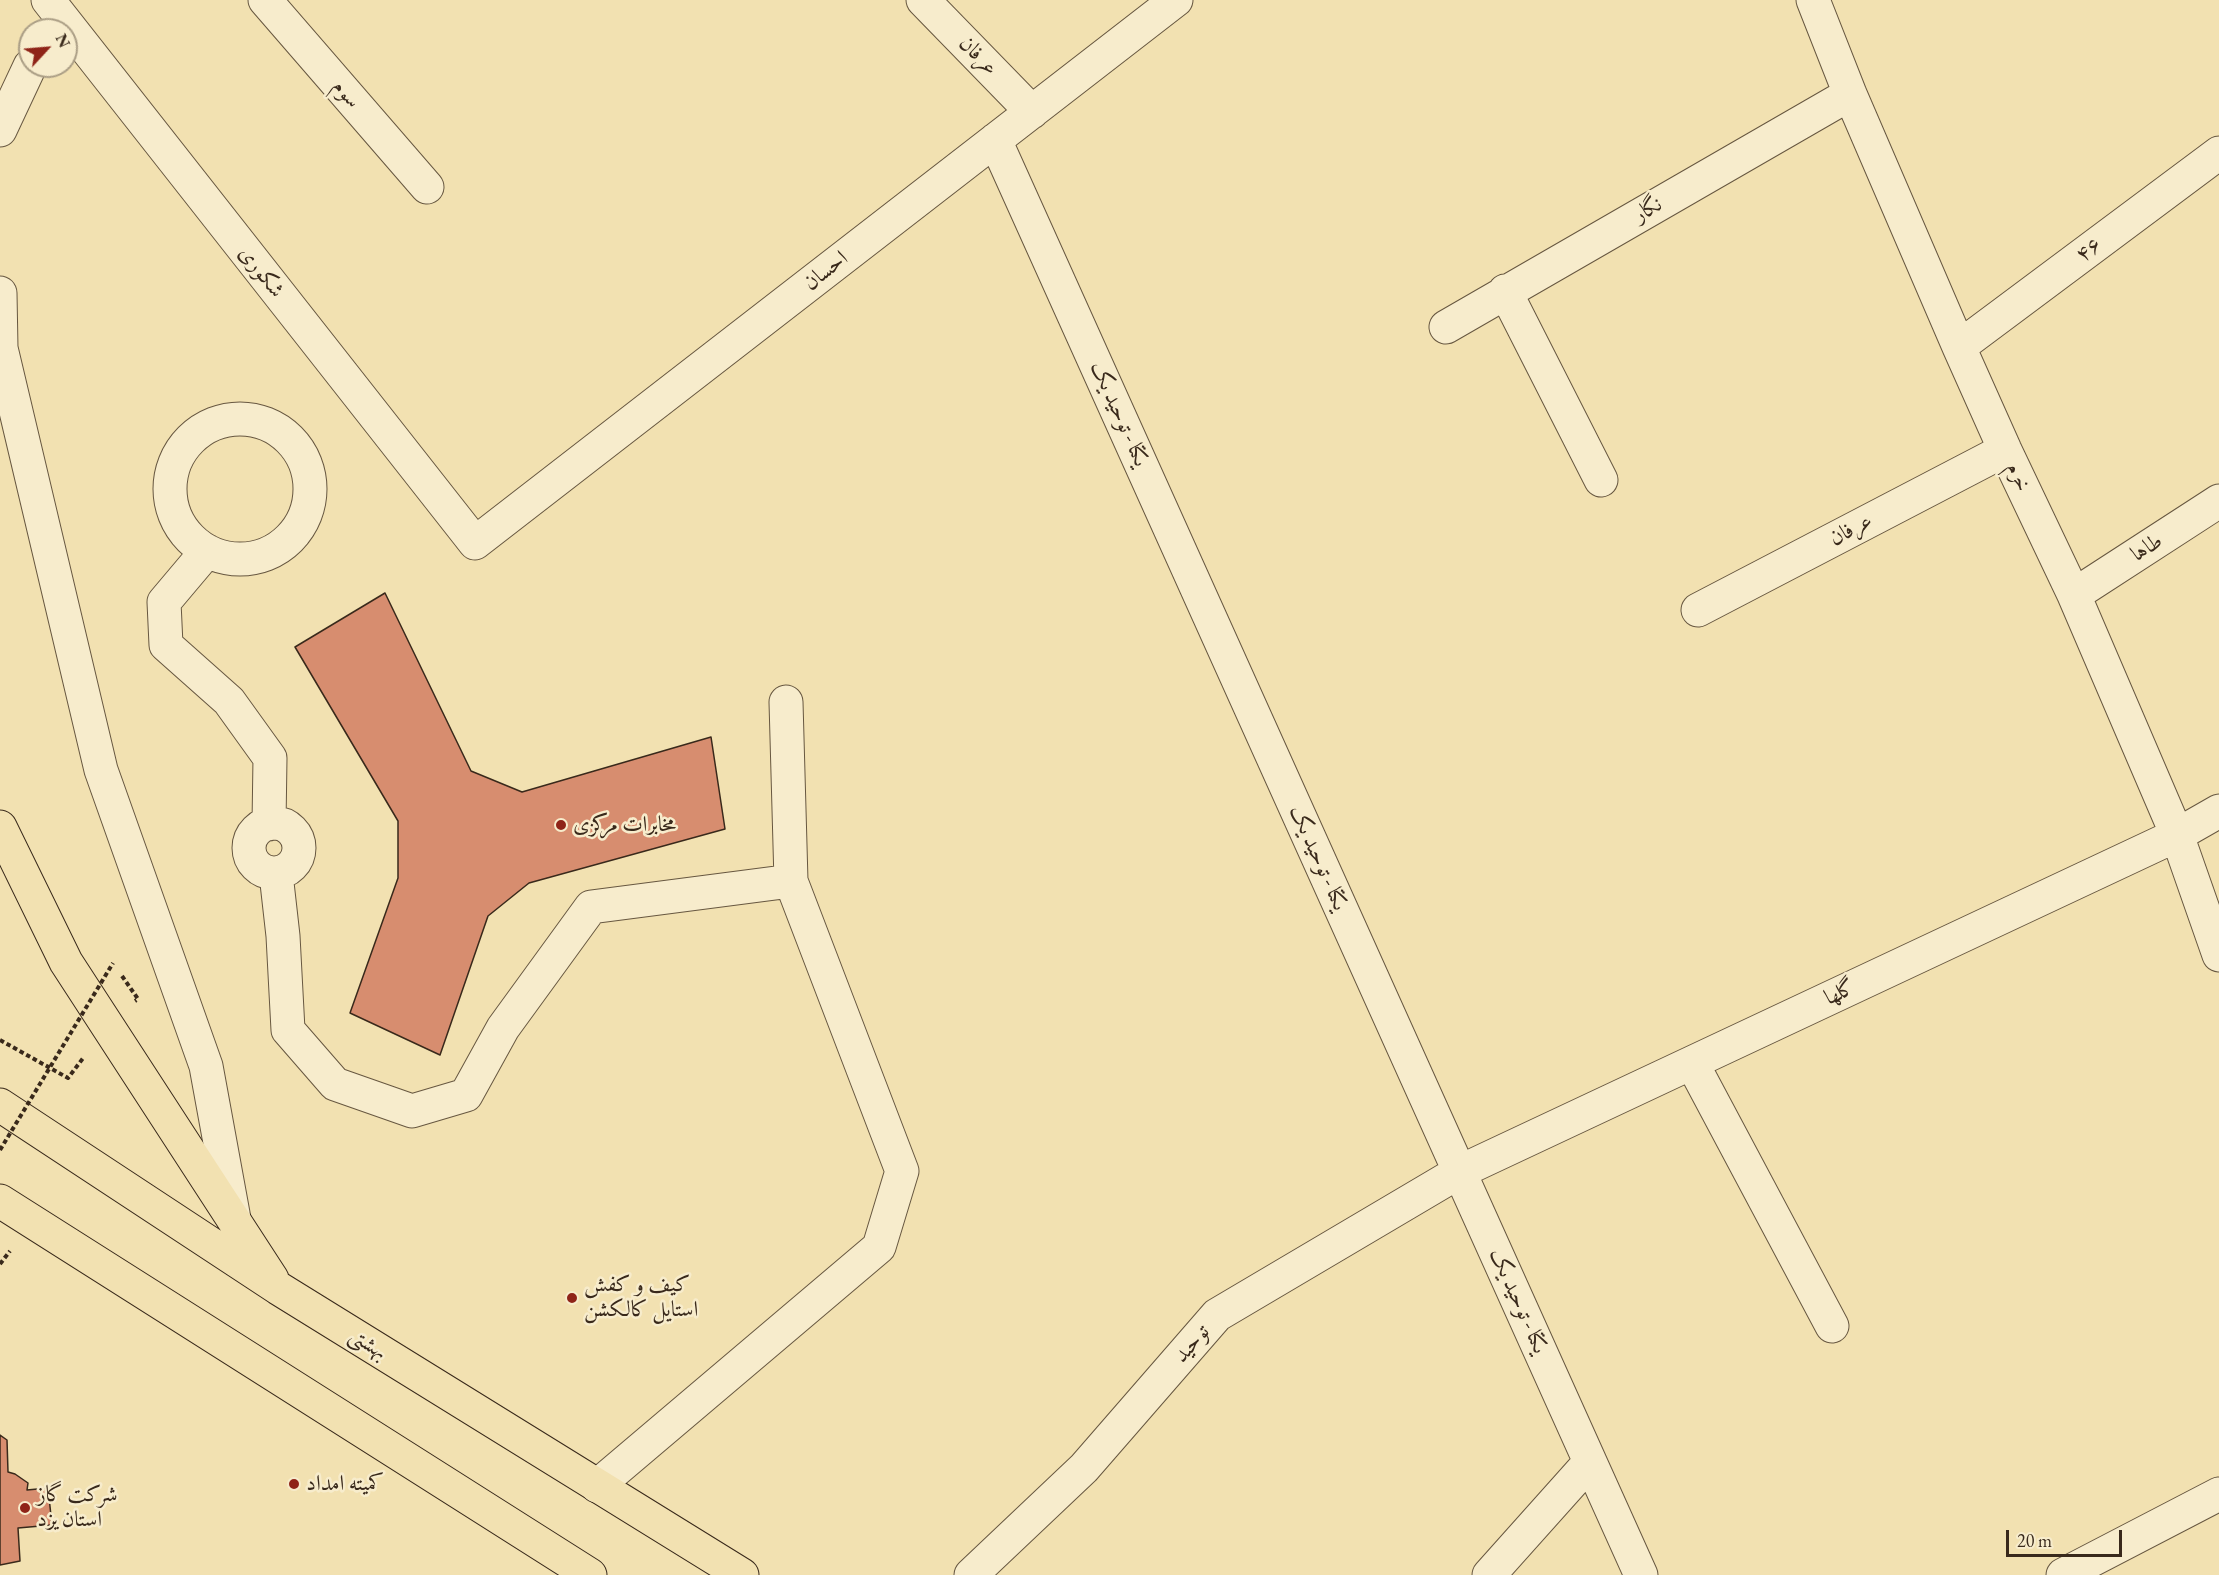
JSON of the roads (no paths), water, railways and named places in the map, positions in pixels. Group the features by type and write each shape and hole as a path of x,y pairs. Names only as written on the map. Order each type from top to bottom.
{"main road":[{"path":"0,827 66,962 278,1288"},
{"name":"بهشتی","path":"0,1105 278,1288 742,1575"},
{"path":"0,1201 590,1575"}],"street":[{"name":"سوم","path":"265,0 427,187"},
{"name":"عرفان","path":"924,0 1032,112"},
{"name":"خرم","path":"1813,0 1850,94 1959,347 2074,595 2177,835 2219,955"},
{"name":"احسان","path":"475,543 1172,1"},
{"name":"شکوری","path":"50,13 475,543"},
{"path":"0,130 24,78"},
{"name":"نگار","path":"1446,327 1850,94"},
{"name":"یکتا - توحید یک","path":"995,140 1641,1575"},
{"name":"۴۶","path":"1959,347 2219,153"},
{"path":"1505,291 1601,480"},
{"path":"0,293 1,348 100,770 206,1066 234,1219"},
{"path":"241,419 264,424 285,435 300,454 308,474 310,498 304,519 291,538 273,552 251,559 228,559 207,551 189,537 175,518 170,495 172,471 182,450 198,433 219,422 241,419"},
{"name":"عرفان","path":"1698,610 2005,450"},
{"name":"طاها","path":"2074,595 2219,501"},
{"path":"207,551 164,602 166,645 229,701 270,758 269,824 262,826 251,839 250,855 259,869 276,874 283,936 288,1030 335,1084 411,1111 466,1095 503,1028 591,907 791,881"},
{"path":"597,1486 879,1247 902,1171 791,881 786,702"},
{"name":"گلها","path":"1460,1172 2177,835 2219,811"},
{"path":"1692,1063 1832,1326"},
{"name":"توحید","path":"971,1575 1084,1468 1216,1315 1460,1172"},
{"path":"1489,1575 1590,1462"},
{"path":"2063,1575 2219,1494"}],"place":[{"name":"مخابرات مرکزی","path":"561,825"},
{"name":"کیف و کفش استایل کالکشن","path":"572,1298"},
{"name":"کمیته امداد","path":"294,1484"},
{"name":"شرکت گاز استان یزد","path":"25,1508"}]}
